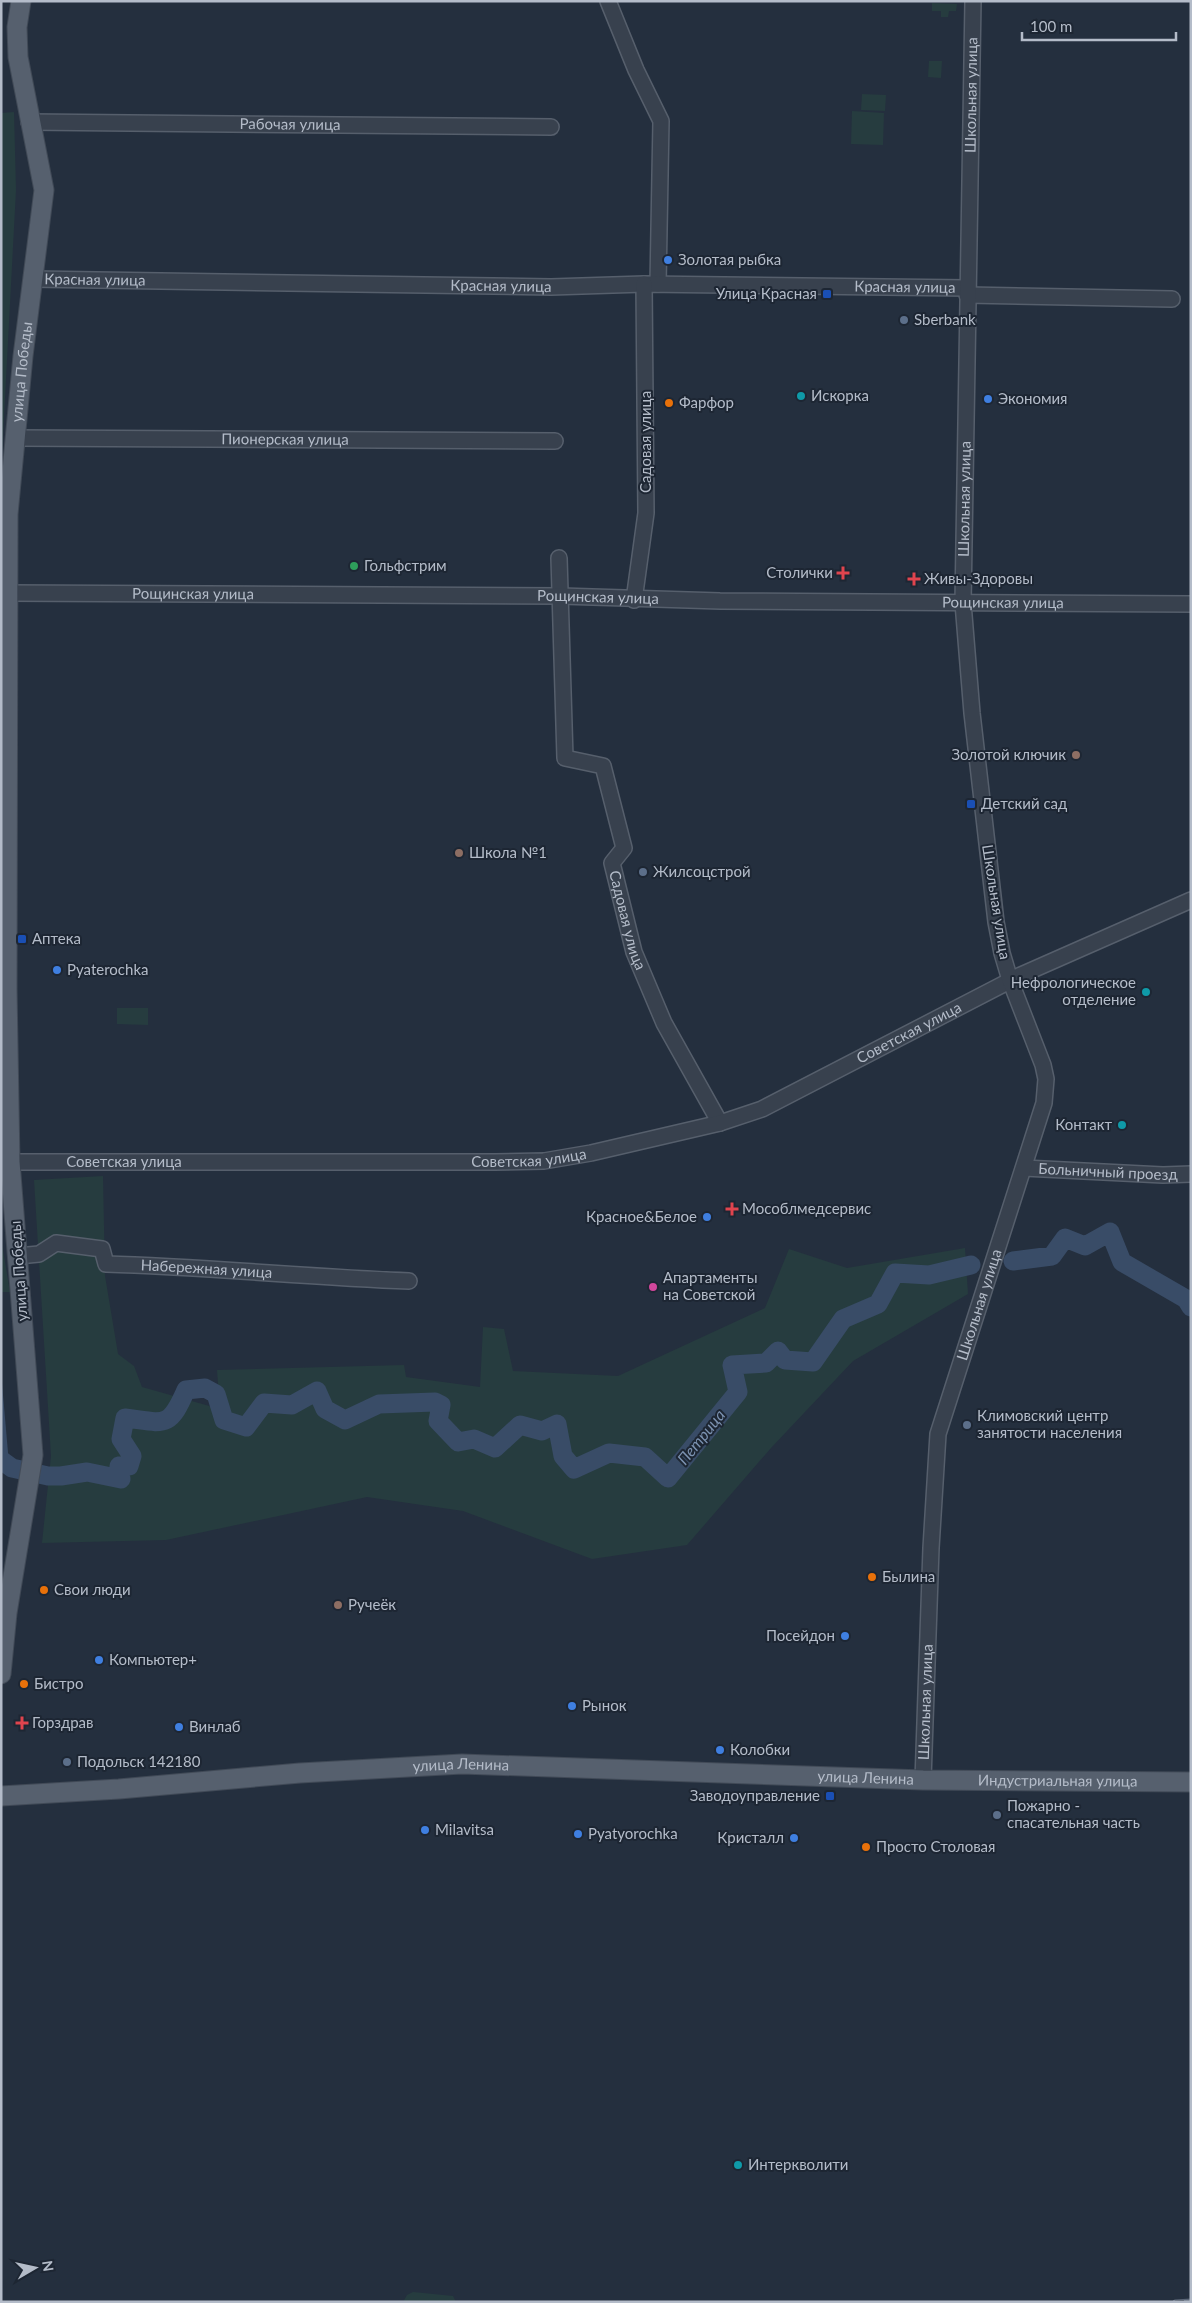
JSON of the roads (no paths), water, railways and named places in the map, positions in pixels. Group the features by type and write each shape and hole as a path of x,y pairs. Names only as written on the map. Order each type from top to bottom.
{"main road":[{"name":"улица Победы","path":"1,1674 8,1613 31,1477 33,1454 10,1162 6,970 8,514 14,438 44,190 18,58 17,27 21,1"},
{"name":"улица Ленина","path":"1,1796 291,1773 462,1764 923,1780"},
{"name":"Индустриальная улица","path":"923,1780 1191,1782"}],"street":[{"name":"Садовая улица","path":"608,1 636,70 661,121 651,284 646,513 634,600"},
{"name":"Школьная улица","path":"923,1780 933,1504 938,1434 1024,1168 1044,1102 1046,1079 1043,1064 1010,980 1002,953 995,913 972,714 963,603 973,1"},
{"name":"Рабочая улица","path":"30,122 551,127"},
{"name":"Красная улица","path":"33,280 551,287 651,284 1172,299"},
{"name":"Пионерская улица","path":"14,438 555,441"},
{"name":"Садовая улица","path":"559,558 564,758 603,766 624,848 612,863 634,952 664,1023 720,1123"},
{"name":"Рощинская улица","path":"7,593 561,596 634,600 1191,604"},
{"name":"Советская улица","path":"10,1162 544,1161 591,1154 720,1123 762,1109 1010,980 1191,900"},
{"name":"Больничный проезд","path":"1024,1168 1163,1175 1191,1174"},
{"name":"Набережная улица","path":"18,1256 39,1254 56,1244 102,1249 106,1264 191,1267 310,1277 409,1281"}],"water":[{"path":"1,1372 9,1464 9,1467 1,1467"}],"waterway":[{"name":"Петрица","path":"1013,1261 1052,1256 1065,1238 1085,1246 1110,1232 1122,1262 1186,1299 1191,1307"},
{"name":"Петрица","path":"1,1460 12,1468 48,1476 87,1472 121,1479 119,1466 129,1466 132,1456 121,1439 125,1418 157,1422 164,1420 175,1412 186,1390 205,1388 216,1394 224,1420 246,1427 264,1403 292,1405 317,1391 325,1409 345,1420 379,1404 435,1402 441,1405 438,1421 458,1442 474,1439 495,1448 520,1425 542,1431 557,1424 563,1456 574,1469 609,1453 645,1457 668,1478 738,1392 732,1365 766,1363 778,1351 785,1360 813,1362 843,1319 878,1304 895,1273 929,1275 971,1265"}],"railway":[{"path":"1175,2302 1191,2301"}],"place":[{"name":"Золотая рыбка","path":"668,260"},
{"name":"Улица Красная","path":"827,294"},
{"name":"Sberbank","path":"904,320"},
{"name":"Искорка","path":"801,396"},
{"name":"Экономия","path":"988,399"},
{"name":"Фарфор","path":"669,403"},
{"name":"Гольфстрим","path":"354,566"},
{"name":"Столички","path":"843,573"},
{"name":"Живы-Здоровы","path":"914,579"},
{"name":"Золотой ключик","path":"1076,755"},
{"name":"Детский сад","path":"971,804"},
{"name":"Школа №1","path":"459,853"},
{"name":"Жилсоцстрой","path":"643,872"},
{"name":"Аптека","path":"22,939"},
{"name":"Pyaterochka","path":"57,970"},
{"name":"Нефрологическое отделение","path":"1146,992"},
{"name":"Контакт","path":"1122,1125"},
{"name":"Мособлмедсервис","path":"732,1209"},
{"name":"Красное&Белое","path":"707,1217"},
{"name":"Апартаменты на Советской","path":"653,1287"},
{"name":"Климовский центр занятости населения","path":"967,1425"},
{"name":"Былина","path":"872,1577"},
{"name":"Свои люди","path":"44,1590"},
{"name":"Ручеёк","path":"338,1605"},
{"name":"Посейдон","path":"845,1636"},
{"name":"Компьютер+","path":"99,1660"},
{"name":"Бистро","path":"24,1684"},
{"name":"Рынок","path":"572,1706"},
{"name":"Горздрав","path":"22,1723"},
{"name":"Винлаб","path":"179,1727"},
{"name":"Колобки","path":"720,1750"},
{"name":"Подольск 142180","path":"67,1762"},
{"name":"Заводоуправление","path":"830,1796"},
{"name":"Пожарно - спасательная часть","path":"997,1815"},
{"name":"Milavitsa","path":"425,1830"},
{"name":"Pyatyorochka","path":"578,1834"},
{"name":"Кристалл","path":"794,1838"},
{"name":"Просто Столовая","path":"866,1847"},
{"name":"Интеркволити","path":"738,2165"}]}
